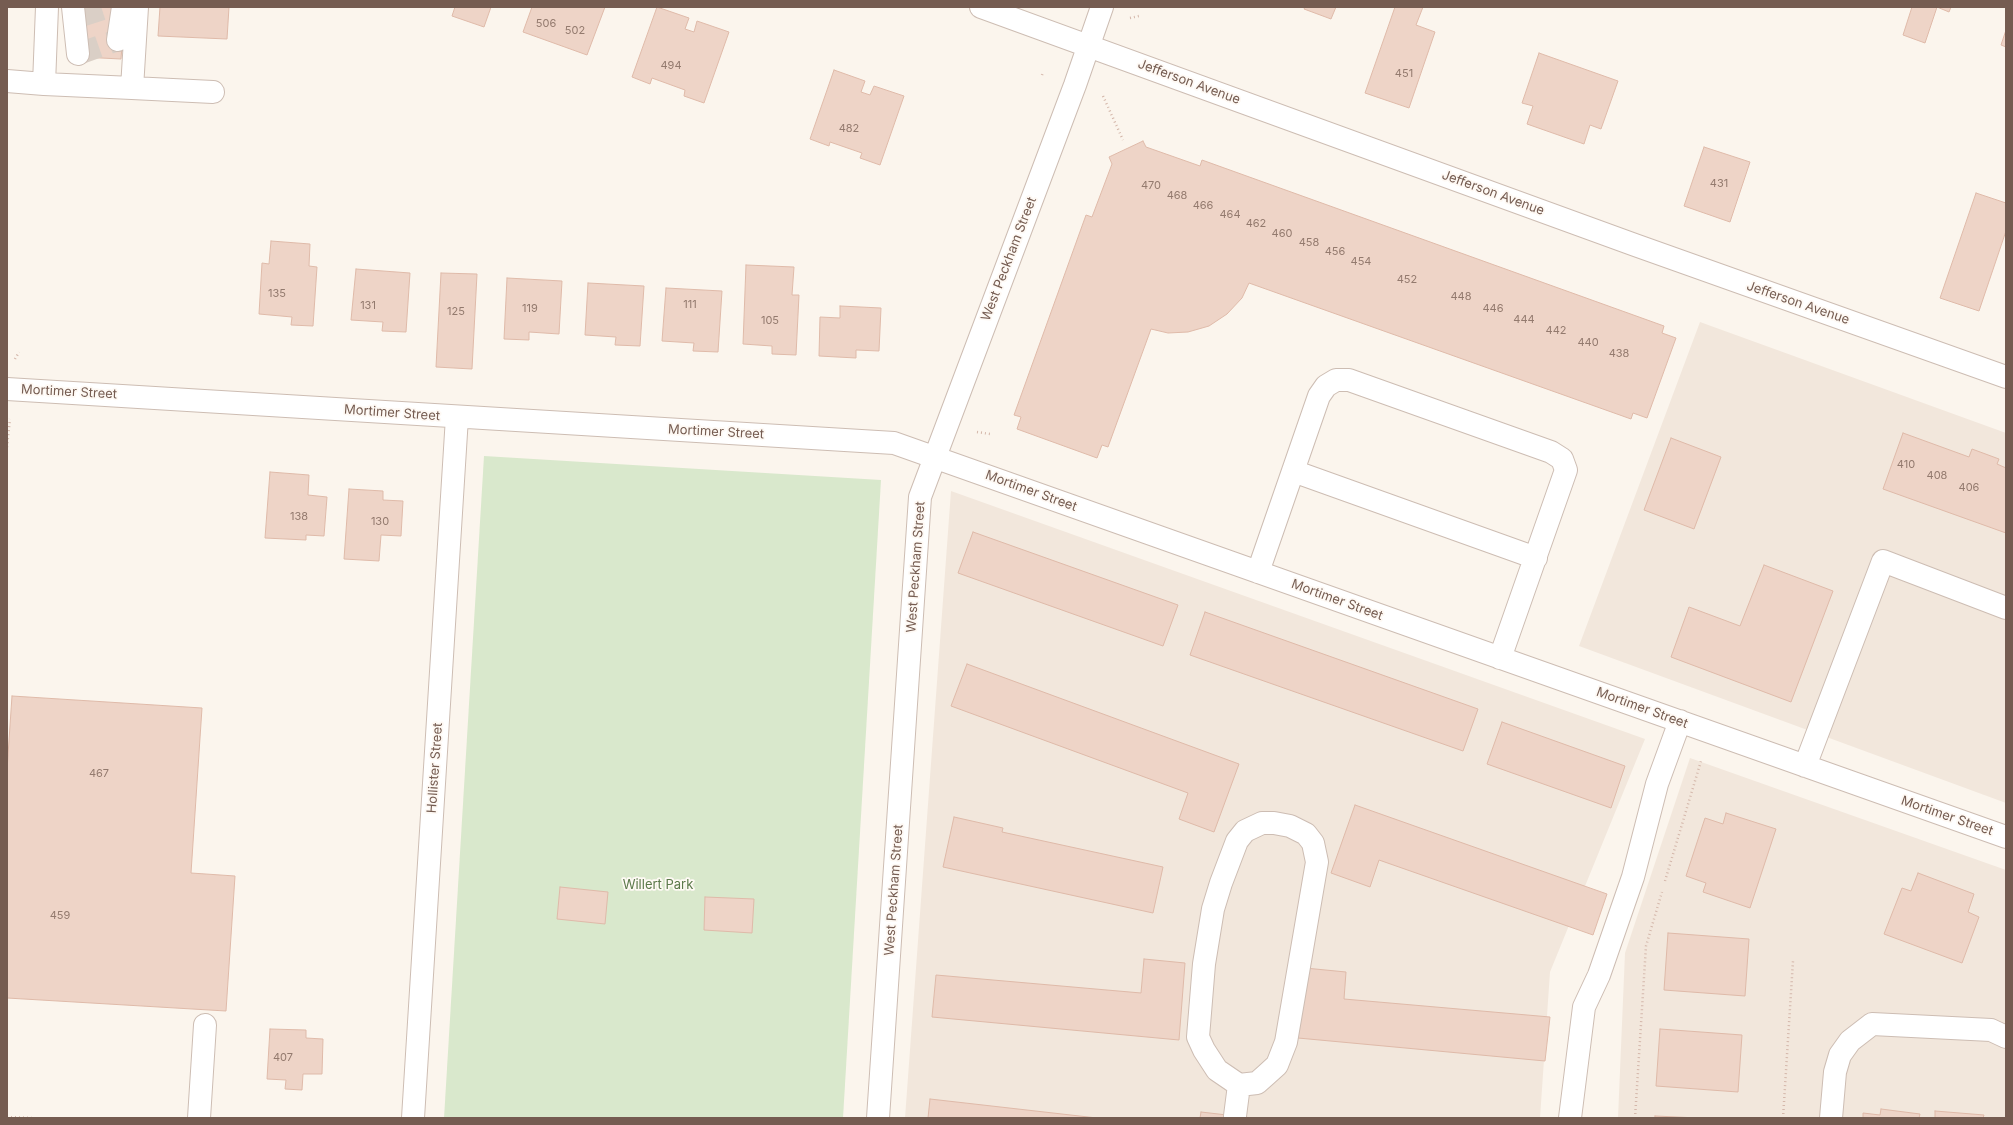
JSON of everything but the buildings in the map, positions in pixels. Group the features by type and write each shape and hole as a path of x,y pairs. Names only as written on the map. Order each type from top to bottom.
{"street":[{"path":"44,84 48,7"},
{"path":"118,40 123,7"},
{"path":"132,88 136,7"},
{"name":"Jefferson Avenue","path":"981,7 1628,242 2006,377"},
{"name":"West Peckham Street","path":"878,1118 920,497 1102,7"},
{"path":"78,10 78,54"},
{"path":"7,81 213,92"},
{"path":"1258,572 1319,396 1326,386 1336,380 1349,380 1551,452 1562,459 1566,470 1500,658"},
{"name":"Mortimer Street","path":"7,389 894,443 2006,837"},
{"name":"Hollister Street","path":"413,1118 457,417"},
{"path":"1293,471 1536,558"},
{"path":"1805,766 1882,561 2006,608"},
{"path":"1570,1118 1584,1007 1599,975 1634,878 1657,784 1680,721"},
{"path":"1262,823 1274,823 1290,826 1306,834 1313,843 1317,862 1284,1048 1277,1065 1257,1083 1239,1085 1216,1070 1198,1037 1204,964 1213,910 1221,883 1237,841 1245,831 1262,823"},
{"path":"1831,1118 1835,1072 1840,1055 1850,1041 1872,1024 1991,1030 2006,1037"},
{"path":"199,1118 204,1025"},
{"path":"1236,1116 1239,1085"}],"path":[{"path":"1130,19 1139,16"},
{"path":"1103,95 1123,140"},
{"path":"14,361 19,352"},
{"path":"7,447 8,429 11,424"},
{"path":"974,432 990,434"},
{"path":"1635,1118 1646,946 1700,764"},
{"path":"1784,1118 1793,961"},
{"path":"7,1116 34,1118"}],"shaded area":[{"path":"1700,322 2006,433 2006,803 1579,646"},
{"path":"951,491 1645,739 1550,972 1540,1118 905,1118"},
{"path":"1690,758 2006,870 2006,1118 1618,1118 1625,953"}],"green space":[{"name":"Willert Park","path":"484,456 881,480 843,1118 444,1118"}],"tunnel":[{"path":"81,16 109,7"},
{"path":"78,54 118,40"}]}
